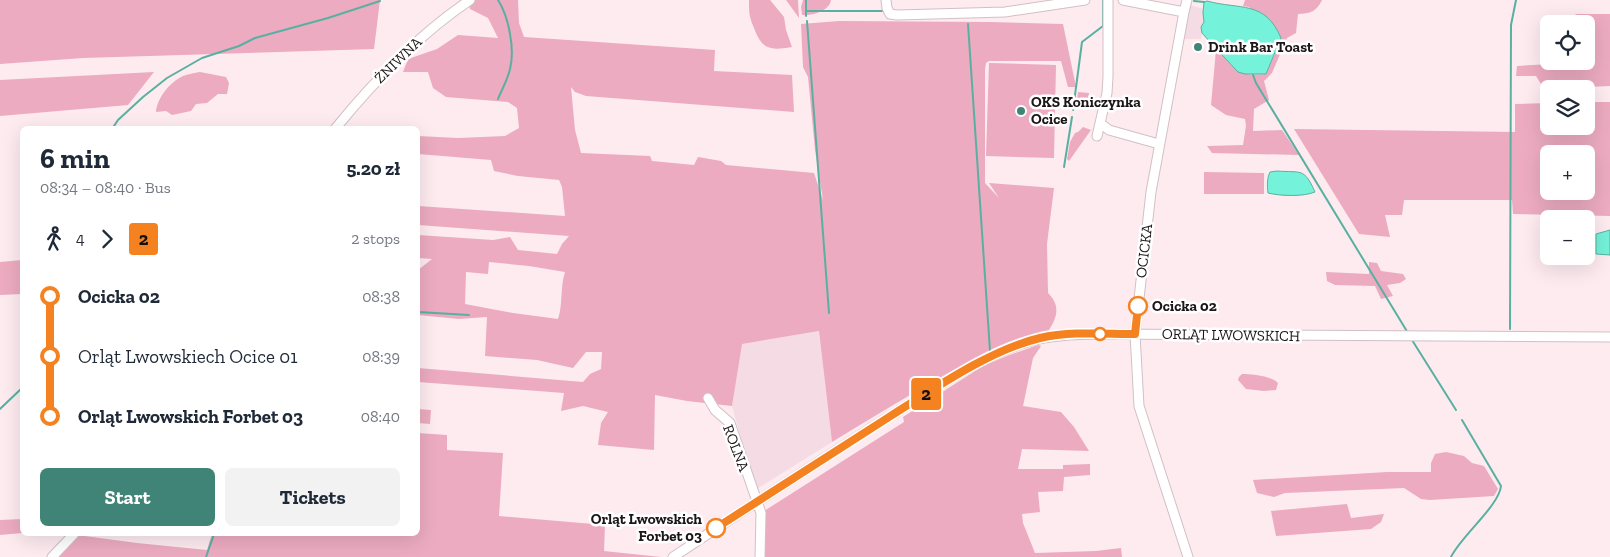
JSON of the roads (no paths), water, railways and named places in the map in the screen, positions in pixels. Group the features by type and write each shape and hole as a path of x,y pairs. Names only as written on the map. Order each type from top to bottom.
{"street":[{"name":"ŻNIWNA","path":"338,126 380,77 412,45 470,0"},
{"path":"886,0 890,14 896,16 1005,12 1085,0"},
{"path":"1097,136 1107,93 1108,0"},
{"path":"1123,0 1184,12"},
{"name":"OCICKA","path":"1187,0 1151,192 1135,334 1140,406 1188,557"},
{"path":"1100,123 1109,130 1159,144"},
{"path":"1129,291 1139,292"},
{"name":"ORLĄT LWOWSKICH","path":"673,557 923,396 1008,349 1040,338 1135,334 1610,337"},
{"name":"ROLNA","path":"708,398 715,410 730,423 761,513 760,557"},
{"path":"52,557 72,536"}],"waterway":[{"path":"498,0 508,24 512,53 509,73 498,99"},
{"path":"806,0 806,16"},
{"path":"1073,110 1082,42 1103,26 1103,0"},
{"path":"1510,329 1511,25 1516,0"},
{"path":"114,126 143,97 167,78 202,58 239,46 255,38 328,18 380,1"},
{"path":"1194,1 1204,2"},
{"path":"806,11 885,11"},
{"path":"807,21 829,313"},
{"path":"968,24 990,351"},
{"path":"1253,75 1256,83 1408,333"},
{"path":"1064,167 1072,117"},
{"path":"420,312 469,315"},
{"path":"1412,340 1456,410"},
{"path":"0,409 20,390"},
{"path":"1451,557 1494,503 1501,486 1462,420"},
{"path":"206,557 213,536"}],"place":[{"name":"Drink Bar Toast","path":"1198,47"},
{"name":"OKS Koniczynka Ocice","path":"1021,111"},
{"name":"Ocicka 02","path":"1138,306"},
{"name":"Orląt Lwowskich Forbet 03","path":"716,528"}]}
